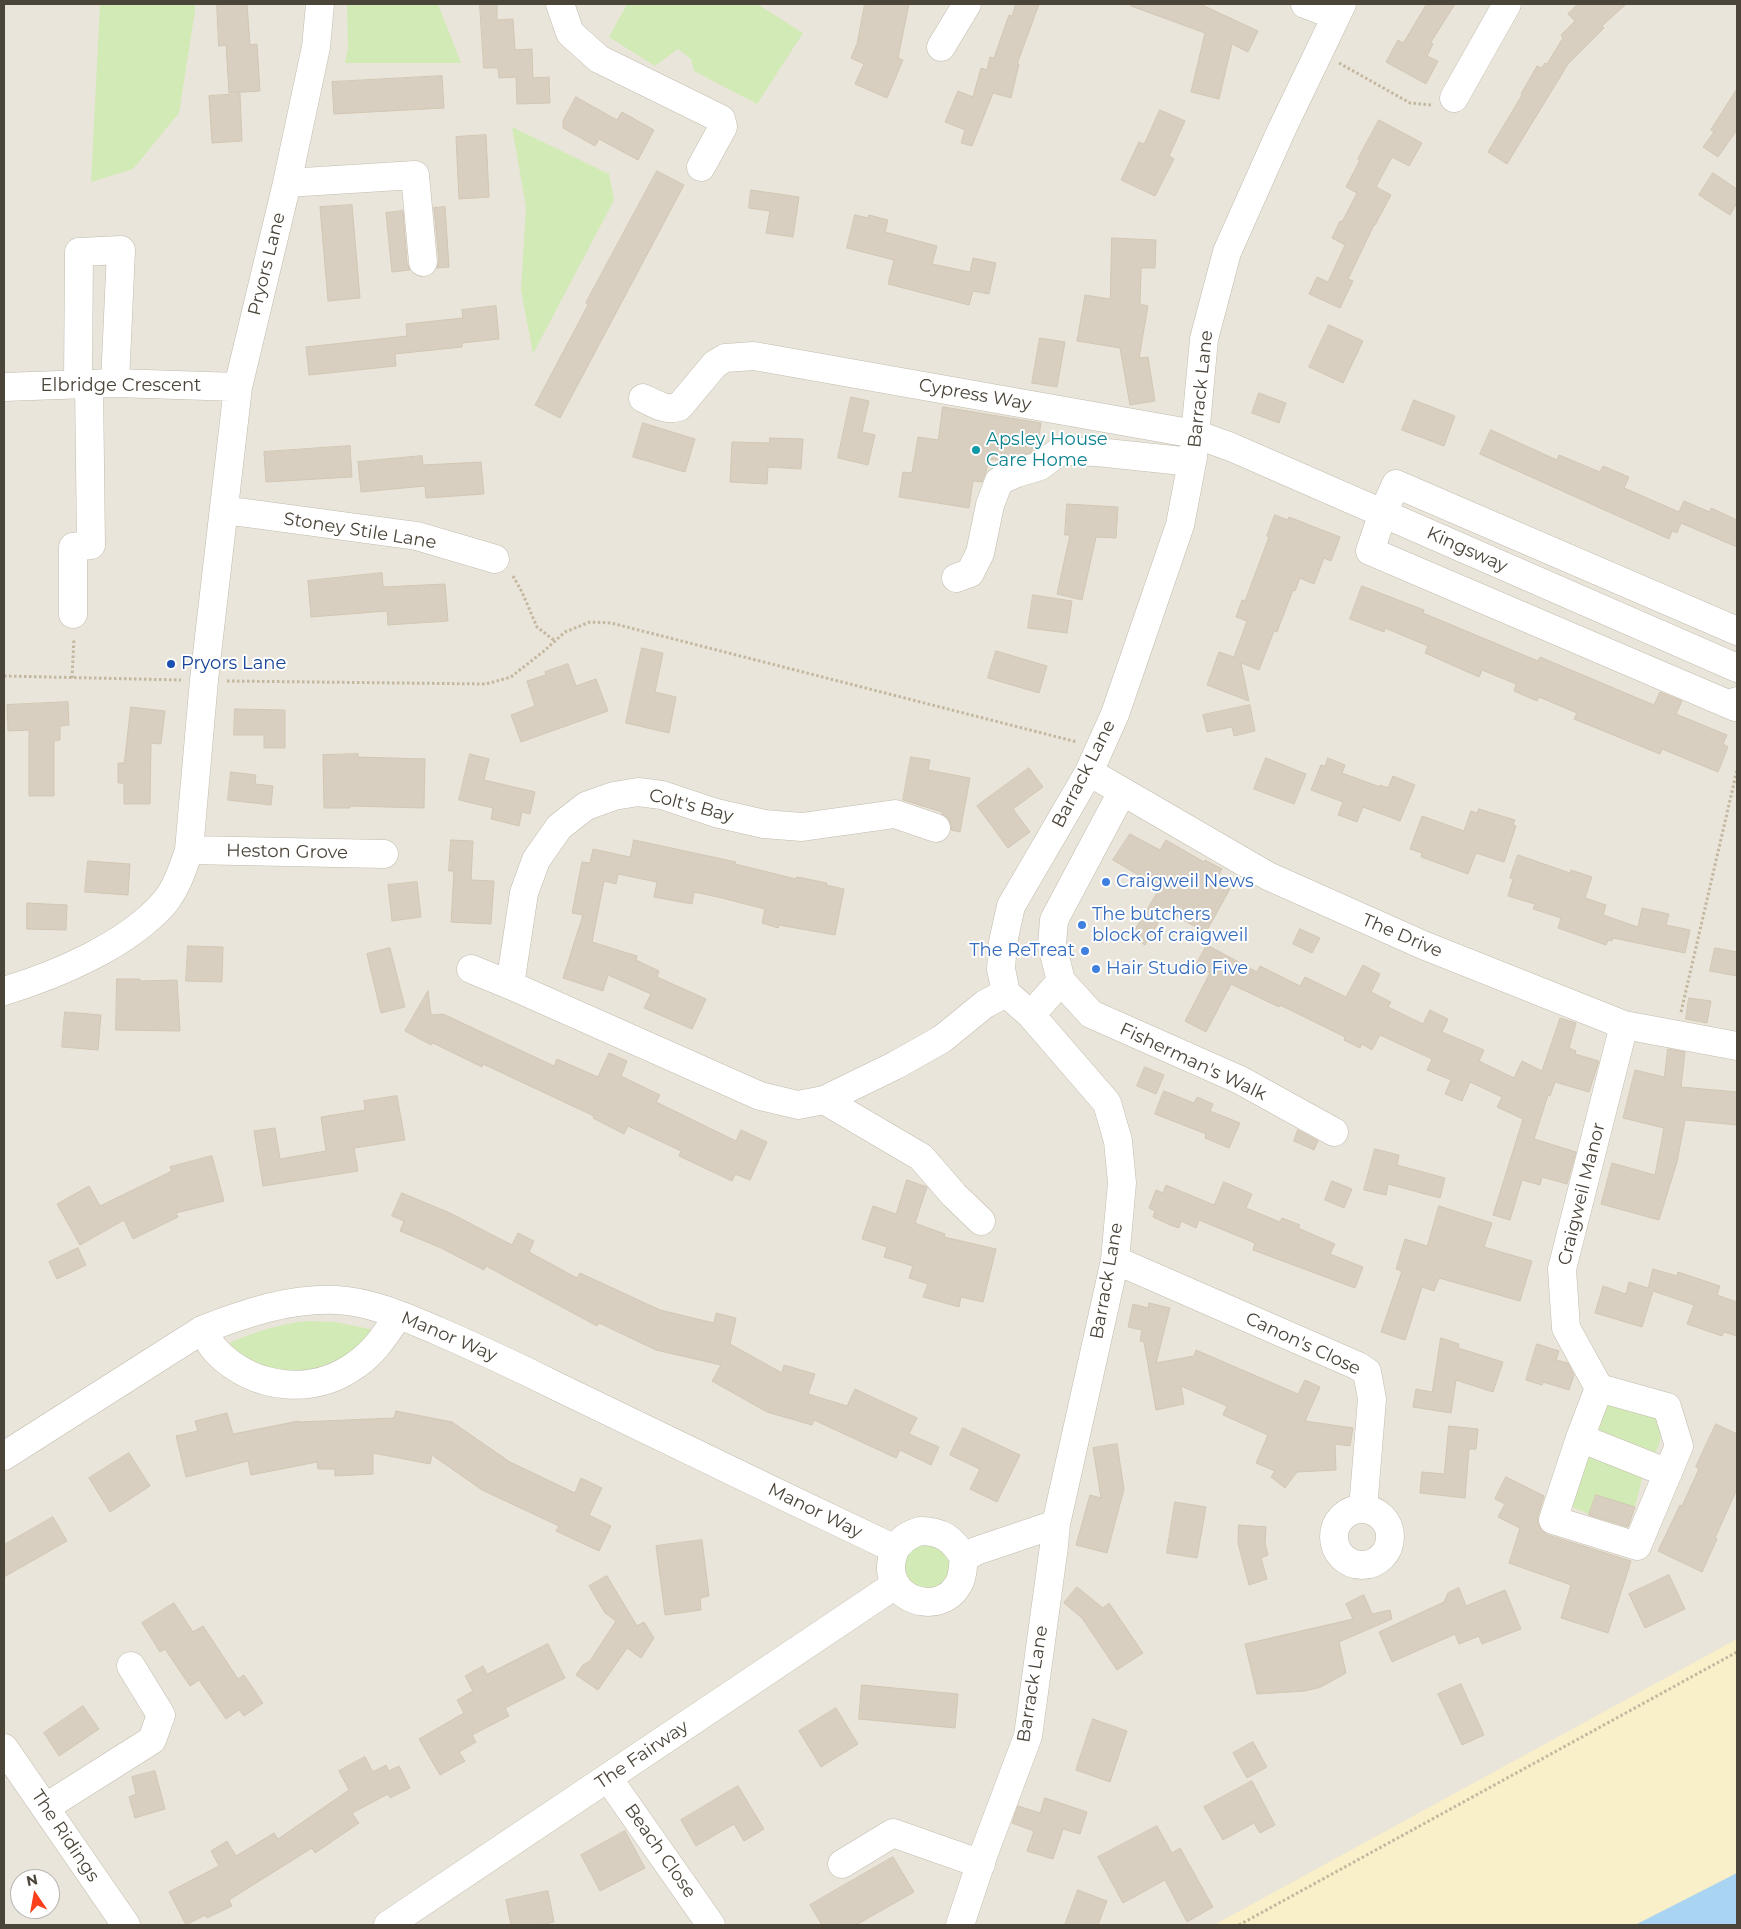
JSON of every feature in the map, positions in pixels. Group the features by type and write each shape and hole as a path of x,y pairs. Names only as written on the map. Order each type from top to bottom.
{"street":[{"name":"Pryors Lane","path":"4,991 43,979 101,950 142,925 166,900 181,874 189,850 204,680 238,387 287,183 316,47 320,4"},
{"path":"560,4 570,33 599,59 721,119 723,127 701,167"},
{"path":"941,47 967,4"},
{"path":"1305,4 1339,10"},
{"path":"1454,98 1507,4"},
{"name":"Barrack Lane","path":"960,1925 1028,1736 1056,1524 1115,1260 1122,1183 1118,1141 1107,1103 1031,1015 1006,993 1001,969 1003,942 1011,906 1089,772 1114,714 1180,525 1192,462 1204,338 1227,252 1281,131 1339,10"},
{"path":"287,183 415,175 423,262"},
{"name":"Cypress Way","path":"643,398 662,407 679,407 715,364 725,358 754,356 1195,434"},
{"path":"73,614 73,547 91,544 94,383"},
{"name":"Elbridge Crescent","path":"4,387 94,383 238,387"},
{"name":"Kingsway","path":"1195,434 1231,447 1737,668"},
{"path":"956,578 970,572 980,553 990,505 999,481 1040,466 1060,451 1097,452 1192,462"},
{"path":"1737,631 1396,484 1370,551 1735,707 1737,702"},
{"name":"Stoney Stile Lane","path":"224,510 417,536 495,559"},
{"name":"The Drive","path":"1089,772 1268,876 1423,945 1624,1024 1737,1046"},
{"name":"Colt's Bay","path":"510,985 524,894 536,860 559,827 586,806 614,796 638,792 662,796 716,813 764,824 802,827 896,814 936,828"},
{"path":"1031,1015 1061,981 1052,945 1054,920 1122,792"},
{"name":"Heston Grove","path":"189,850 384,854"},
{"path":"471,970 510,985 760,1096 798,1105 824,1100 896,1065 942,1039 985,1004 1006,993"},
{"name":"Fisherman's Walk","path":"1061,981 1091,1014 1240,1080 1334,1132"},
{"name":"Craigweil Manor","path":"1599,1388 1566,1328 1562,1269 1624,1024"},
{"path":"824,1100 921,1157 954,1195 981,1221"},
{"name":"Canon's Close","path":"1115,1260 1358,1366 1367,1372 1372,1399 1363,1509"},
{"name":"Manor Way","path":"4,1456 202,1330 275,1305 337,1300 366,1304 399,1315 482,1350 895,1549"},
{"path":"202,1330 217,1352 255,1378 277,1385 299,1385 322,1382 342,1374 358,1364 373,1350 399,1315"},
{"path":"1599,1388 1667,1408 1679,1446 1637,1546 1553,1520 1580,1438 1599,1388"},
{"path":"1580,1438 1668,1473"},
{"path":"964,1558 976,1551 1056,1524"},
{"path":"920,1531 942,1534 951,1540 964,1558 960,1581 954,1590 940,1599 923,1602 912,1600 896,1585 891,1574 891,1561 895,1549 910,1534 920,1531"},
{"name":"The Fairway","path":"388,1925 896,1585"},
{"path":"46,1807 152,1740 161,1715 131,1666"},
{"name":"The Ridings","path":"4,1748 126,1925"},
{"name":"Beach Close","path":"608,1778 711,1925"},
{"path":"842,1864 893,1833 981,1864"}],"path":[{"path":"1319,51 1410,103 1430,106 1454,98"},
{"path":"495,559 512,574 537,627 556,641"},
{"path":"72,678 73,614"},
{"path":"4,676 486,684 511,677 565,632 590,622 611,623 1099,747"},
{"path":"1676,1034 1737,770"},
{"path":"1239,1925 1737,1652"}],"shaded area":[{"path":"4,4 1737,4 1737,1643 1221,1925 4,1925"}],"green space":[{"path":"100,4 195,4 195,11 179,113 133,169 91,182"},
{"path":"347,4 438,4 461,63 345,63 348,48"},
{"path":"627,4 757,4 803,33 757,104 694,71 691,59 678,49 655,66 609,37"},
{"path":"512,127 609,174 614,200 533,354 521,290 526,207"},
{"path":"307,1321 335,1322 375,1330 364,1344 334,1367 292,1375 246,1361 229,1343 267,1329"},
{"path":"1609,1402 1653,1415 1661,1436 1653,1458 1594,1435 1603,1404"},
{"path":"1589,1453 1637,1472 1642,1479 1635,1507 1596,1495 1589,1514 1569,1506"},
{"path":"927,1543 940,1547 946,1553 950,1566 946,1579 940,1585 927,1589 914,1585 908,1579 904,1566 908,1553 914,1547"}],"sand":[{"path":"1737,1639 1737,1925 1214,1925"}],"water":[{"path":"1737,1873 1737,1925 1635,1925"}],"building":[{"path":"217,4 247,4 250,45 257,44 260,91 229,93 226,45 219,46"},
{"path":"480,4 497,4 497,20 513,19 515,50 532,49 533,78 549,77 550,103 517,104 516,77 499,78 498,68 484,68"},
{"path":"865,4 909,4 898,58 903,60 887,98 855,84 864,64 851,58 857,44"},
{"path":"1016,4 1039,4 1017,64 1019,64 1011,98 993,93 972,146 961,143 965,130 945,122 958,91 973,97 981,68 987,70 990,57 994,58 1009,15 1012,16"},
{"path":"1131,4 1200,4 1258,31 1248,52 1232,44 1219,99 1191,92 1205,33 1131,6"},
{"path":"1427,4 1455,4 1431,42 1433,44 1427,56 1438,61 1426,84 1386,62 1398,40 1403,43"},
{"path":"1578,4 1626,4 1602,26 1604,28 1568,64 1507,164 1488,152 1537,66 1542,68 1545,63 1547,64 1563,38 1561,35 1575,21 1568,14"},
{"path":"442,76 444,108 334,114 332,82"},
{"path":"1737,89 1737,130 1718,157 1703,147 1714,132 1711,130"},
{"path":"240,94 242,141 212,143 209,96"},
{"path":"576,97 617,120 622,112 654,130 638,160 599,139 595,146 563,128 563,121"},
{"path":"1160,110 1185,121 1169,156 1174,159 1155,196 1121,180 1139,142 1144,144"},
{"path":"1379,120 1422,143 1409,166 1392,157 1376,187 1391,195 1348,279 1353,281 1340,308 1309,294 1317,277 1328,282 1345,245 1332,238 1357,193 1346,187 1360,160 1358,159"},
{"path":"486,135 489,197 459,199 456,137"},
{"path":"657,171 684,185 560,418 535,405 588,305 586,303"},
{"path":"1713,173 1737,189 1737,203 1730,215 1699,195"},
{"path":"751,190 799,197 793,237 766,233 770,211 749,208"},
{"path":"352,205 360,298 328,301 320,207"},
{"path":"445,207 449,267 437,268 439,261 434,208"},
{"path":"403,211 407,263 410,270 392,272 386,213"},
{"path":"855,215 868,218 869,215 888,220 885,232 937,246 932,264 970,272 973,258 996,263 989,294 973,291 969,305 888,284 894,260 847,248"},
{"path":"1112,238 1156,240 1155,268 1141,268 1140,304 1148,306 1139,358 1148,357 1155,401 1130,405 1120,348 1077,341 1085,295 1110,299"},
{"path":"496,306 499,339 462,343 462,347 395,354 396,366 309,375 306,347 407,336 406,324 463,318 462,310"},
{"path":"1329,325 1363,341 1343,383 1309,367"},
{"path":"1040,338 1065,342 1057,387 1032,383"},
{"path":"1259,393 1286,403 1279,423 1252,413"},
{"path":"851,397 869,401 862,432 875,435 868,465 838,458"},
{"path":"1414,400 1455,416 1444,446 1402,430"},
{"name":"Apsley House Care Home","path":"943,407 1041,423 1037,449 1033,452 1006,461 989,459 982,482 973,481 969,508 899,497 903,472 912,473 918,437 938,440"},
{"path":"643,423 695,439 685,472 633,457"},
{"path":"1491,430 1557,460 1559,455 1600,472 1603,466 1629,477 1624,488 1679,512 1684,501 1710,512 1711,508 1737,520 1737,547 1681,523 1677,533 1672,531 1669,539 1480,454"},
{"path":"770,438 803,439 801,469 768,467 767,484 730,482 732,442 769,443"},
{"path":"350,446 352,477 266,482 264,452"},
{"path":"422,456 423,465 481,462 484,494 426,498 425,486 361,492 358,462"},
{"path":"1067,504 1118,507 1116,538 1096,537 1082,600 1057,594 1070,535 1065,535"},
{"path":"1275,515 1288,520 1289,517 1340,537 1331,561 1324,558 1314,584 1300,578 1295,591 1293,590 1277,632 1274,631 1259,670 1241,663 1249,701 1207,685 1219,652 1234,657 1247,621 1236,617 1242,600 1245,601 1269,537 1267,536"},
{"path":"382,573 383,587 445,584 448,621 388,625 387,611 311,617 308,581"},
{"path":"1362,586 1424,610 1423,613 1538,661 1540,657 1654,705 1660,692 1682,701 1676,714 1727,735 1723,744 1728,747 1718,772 1662,749 1660,754 1574,719 1577,713 1539,697 1537,701 1514,691 1516,684 1482,670 1479,677 1425,653 1428,646 1385,628 1384,632 1350,619"},
{"path":"1033,595 1072,601 1067,633 1028,628"},
{"path":"642,648 663,653 655,692 676,697 669,733 626,723"},
{"path":"996,651 1047,666 1039,693 988,678"},
{"path":"568,664 576,686 596,679 608,711 521,742 511,715 535,706 527,681 546,675 545,672"},
{"path":"68,702 69,725 60,726 60,740 54,741 54,796 29,796 29,730 8,731 7,705"},
{"path":"1250,705 1255,731 1234,736 1232,727 1207,732 1203,715"},
{"path":"131,707 165,711 161,744 151,743 150,804 124,804 124,783 118,783 118,763 124,763"},
{"path":"235,709 285,710 285,748 264,748 264,735 234,735"},
{"path":"358,754 358,757 425,759 424,808 350,806 350,808 324,808 323,755"},
{"path":"470,754 489,759 484,780 535,792 530,814 522,812 519,826 491,819 493,808 459,800"},
{"path":"911,757 930,760 928,770 970,778 960,832 951,830 948,818 942,812 903,800"},
{"path":"1266,758 1306,774 1294,804 1254,789"},
{"path":"1328,758 1345,765 1342,773 1380,787 1380,785 1388,788 1393,776 1415,785 1400,821 1363,807 1357,822 1338,815 1343,802 1311,790 1321,765 1325,766"},
{"path":"1029,768 1043,787 1013,809 1030,832 1008,848 977,806"},
{"path":"231,772 256,775 255,784 273,786 271,805 228,800"},
{"path":"1479,809 1515,820 1513,825 1516,826 1504,862 1476,853 1468,874 1421,857 1422,853 1410,849 1422,816 1464,831 1471,811 1477,813"},
{"path":"1130,834 1160,850 1166,840 1204,862 1205,860 1222,869 1215,881 1230,889 1206,932 1165,911 1145,945 1131,936 1160,888 1113,860"},
{"path":"451,840 473,841 471,880 494,881 491,924 451,922 454,871 449,871"},
{"path":"634,840 736,862 735,864 796,879 797,877 827,883 826,885 844,889 835,935 779,925 778,928 762,923 765,909 718,897 694,892 692,904 654,897 657,882 618,874 616,884 604,881 592,942 637,956 636,960 659,971 657,977 706,999 692,1029 644,1008 651,994 608,975 603,991 563,978 583,915 572,913 582,862 590,863 593,849 630,857"},
{"path":"1518,855 1570,873 1571,870 1592,877 1585,898 1606,905 1603,915 1638,927 1642,908 1669,914 1666,925 1690,930 1685,953 1613,938 1612,941 1608,940 1606,945 1558,928 1561,918 1533,909 1535,904 1508,896 1513,879 1510,878"},
{"path":"88,861 130,864 128,895 85,892"},
{"path":"417,882 421,917 392,921 388,885"},
{"path":"27,903 67,905 66,930 27,929"},
{"path":"1300,929 1320,938 1312,953 1293,944"},
{"path":"1207,945 1257,972 1260,966 1300,986 1305,977 1346,997 1363,965 1380,974 1371,992 1391,1002 1388,1007 1423,1024 1430,1010 1448,1019 1442,1032 1484,1050 1479,1061 1514,1078 1522,1061 1542,1071 1560,1018 1576,1023 1569,1048 1576,1051 1575,1054 1599,1061 1589,1092 1555,1082 1550,1096 1548,1095 1534,1139 1576,1152 1567,1184 1542,1177 1540,1185 1522,1180 1510,1220 1493,1215 1523,1119 1497,1107 1502,1097 1470,1082 1462,1101 1445,1094 1451,1080 1427,1070 1432,1059 1380,1035 1372,1050 1362,1044 1360,1048 1344,1040 1345,1037 1280,1005 1279,1007 1231,984 1206,1032 1185,1021 1210,973 1196,965"},
{"path":"188,946 223,947 222,982 186,981"},
{"path":"390,948 405,1007 381,1013 367,954"},
{"path":"1715,948 1737,952 1737,976 1710,971"},
{"path":"117,979 140,979 140,981 177,980 180,1031 116,1030"},
{"path":"428,991 431,1015 443,1014 554,1066 557,1059 598,1077 609,1053 627,1061 621,1076 660,1095 656,1102 736,1141 741,1130 767,1142 750,1180 735,1174 732,1181 679,1156 681,1151 628,1126 624,1134 593,1118 594,1116 483,1064 482,1067 433,1043 431,1045 405,1031"},
{"path":"1689,998 1711,1001 1707,1023 1686,1019"},
{"path":"65,1012 101,1015 98,1050 62,1047"},
{"path":"1668,1049 1685,1052 1681,1087 1737,1092 1737,1125 1685,1120 1677,1162 1659,1220 1601,1204 1612,1163 1655,1175 1664,1128 1623,1118 1635,1070 1664,1077"},
{"path":"1145,1067 1164,1075 1156,1094 1137,1086"},
{"path":"1164,1091 1194,1103 1197,1097 1213,1104 1210,1111 1240,1123 1229,1148 1205,1138 1206,1134 1155,1114"},
{"path":"397,1096 405,1140 354,1148 358,1171 263,1186 254,1131 275,1128 280,1159 326,1151 321,1117 365,1110 364,1101"},
{"path":"1298,1130 1318,1141 1314,1150 1294,1141"},
{"path":"1375,1149 1399,1155 1397,1165 1445,1178 1440,1198 1388,1184 1386,1195 1364,1190"},
{"path":"212,1156 224,1201 176,1213 178,1217 133,1239 124,1220 80,1245 57,1204 89,1186 100,1206 172,1171 170,1167"},
{"path":"907,1180 927,1187 915,1223 945,1234 944,1237 996,1249 983,1302 961,1297 959,1307 923,1297 928,1284 909,1278 913,1266 884,1257 887,1247 862,1239 873,1206 896,1214"},
{"path":"1332,1181 1352,1189 1344,1208 1325,1200"},
{"path":"1224,1182 1252,1194 1246,1208 1280,1222 1282,1218 1300,1225 1298,1228 1335,1244 1330,1254 1363,1267 1355,1288 1253,1250 1255,1243 1199,1220 1196,1228 1181,1221 1179,1228 1170,1225 1153,1217 1155,1211 1149,1208 1156,1190 1163,1193 1166,1185 1214,1205"},
{"path":"402,1193 450,1213 512,1245 518,1233 534,1241 529,1252 577,1278 580,1273 660,1310 714,1323 716,1313 736,1318 730,1344 782,1373 784,1365 815,1374 808,1394 847,1406 855,1389 917,1418 909,1434 939,1447 931,1465 900,1450 896,1458 814,1420 812,1425 767,1412 712,1381 721,1365 656,1350 599,1323 597,1326 486,1266 484,1270 439,1247 400,1231 404,1221 392,1216"},
{"path":"1439,1206 1492,1223 1484,1247 1532,1261 1520,1301 1439,1278 1434,1291 1422,1287 1405,1340 1381,1332 1402,1271 1396,1269 1405,1239 1427,1246"},
{"path":"78,1248 86,1265 57,1279 49,1262"},
{"path":"1653,1269 1677,1276 1678,1272 1720,1286 1717,1295 1737,1302 1737,1336 1724,1332 1722,1336 1687,1324 1694,1305 1653,1291 1642,1327 1595,1313 1603,1286 1626,1294 1629,1282 1648,1288"},
{"path":"1149,1303 1170,1308 1156,1363 1194,1356 1196,1350 1298,1394 1305,1380 1320,1387 1305,1421 1353,1428 1350,1446 1335,1444 1336,1470 1297,1472 1285,1488 1271,1477 1275,1471 1256,1463 1268,1435 1223,1415 1227,1406 1181,1386 1184,1404 1156,1410 1144,1342 1140,1341 1142,1330 1128,1327 1133,1304 1148,1308"},
{"path":"1441,1338 1459,1344 1458,1348 1503,1362 1493,1392 1456,1380 1451,1413 1413,1407 1416,1389 1432,1392"},
{"path":"1537,1344 1559,1351 1556,1360 1568,1363 1574,1375 1569,1390 1543,1382 1542,1385 1526,1380"},
{"path":"396,1411 452,1422 510,1462 575,1493 581,1478 602,1488 589,1515 611,1526 599,1551 556,1531 559,1526 482,1490 432,1455 430,1464 373,1453 373,1474 335,1476 335,1469 318,1469 317,1462 251,1475 248,1461 186,1477 176,1436 198,1431 195,1421 227,1413 233,1434 299,1421 394,1418"},
{"path":"1716,1424 1737,1434 1737,1489 1702,1572 1658,1551 1699,1469 1696,1467"},
{"path":"1449,1426 1478,1429 1476,1449 1469,1449 1465,1498 1420,1493 1422,1472 1444,1474"},
{"path":"963,1428 1020,1455 997,1502 970,1489 980,1469 950,1455"},
{"path":"1117,1444 1124,1489 1107,1553 1076,1545 1090,1495 1101,1498 1093,1448"},
{"path":"129,1453 150,1486 110,1512 89,1478"},
{"path":"1506,1477 1544,1496 1538,1516 1538,1524 1542,1531 1548,1535 1631,1561 1608,1633 1561,1618 1571,1585 1509,1563 1520,1528 1498,1517 1505,1504 1495,1499"},
{"path":"1596,1495 1635,1507 1628,1527 1589,1515"},
{"path":"1175,1502 1206,1507 1197,1558 1167,1553"},
{"path":"53,1517 67,1541 4,1577 4,1545"},
{"path":"1239,1525 1266,1527 1265,1543 1268,1555 1261,1558 1267,1579 1249,1585 1238,1543"},
{"path":"702,1540 709,1596 700,1598 701,1610 665,1615 656,1546"},
{"path":"1669,1575 1685,1609 1645,1628 1629,1594"},
{"path":"607,1576 637,1626 644,1622 654,1638 641,1658 627,1648 598,1690 576,1675 583,1665 590,1661 616,1621 605,1613 589,1586"},
{"path":"1077,1587 1103,1608 1109,1603 1143,1653 1117,1670 1082,1618 1064,1603"},
{"path":"1459,1588 1466,1606 1505,1590 1521,1629 1482,1644 1479,1636 1459,1644 1455,1634 1392,1662 1379,1632 1444,1602 1448,1593"},
{"path":"1364,1595 1372,1614 1390,1610 1392,1619 1339,1642 1346,1673 1321,1687 1305,1691 1257,1694 1245,1644 1353,1619 1346,1604"},
{"path":"174,1603 193,1632 203,1626 238,1679 244,1675 263,1703 244,1716 239,1710 226,1719 199,1680 190,1686 165,1649 160,1652 142,1623"},
{"path":"548,1644 565,1678 505,1708 509,1716 472,1735 476,1742 459,1752 465,1761 440,1775 419,1739 464,1713 457,1700 473,1691 465,1676 483,1666 487,1674"},
{"path":"1461,1684 1484,1735 1462,1745 1438,1694"},
{"path":"862,1685 958,1694 955,1728 859,1719"},
{"path":"83,1706 99,1729 59,1756 44,1733"},
{"path":"836,1708 858,1744 821,1767 799,1731"},
{"path":"1093,1719 1127,1731 1110,1782 1076,1770"},
{"path":"1253,1742 1267,1767 1247,1778 1233,1753"},
{"path":"365,1757 373,1772 386,1765 389,1771 399,1766 410,1788 390,1798 388,1794 352,1813 359,1823 315,1853 312,1848 229,1900 232,1906 207,1918 205,1915 186,1925 169,1892 219,1866 211,1851 227,1841 236,1856 274,1833 278,1839 349,1790 339,1771"},
{"path":"155,1771 165,1809 135,1818 129,1797 136,1794 132,1777"},
{"path":"1252,1781 1275,1825 1260,1833 1254,1823 1223,1840 1204,1807"},
{"path":"738,1786 764,1829 744,1841 734,1824 696,1846 681,1820"},
{"path":"1045,1798 1087,1812 1080,1834 1063,1829 1053,1859 1027,1851 1034,1831 1012,1823 1018,1806 1040,1813"},
{"path":"1157,1826 1172,1853 1180,1848 1213,1907 1187,1922 1165,1880 1123,1903 1098,1857"},
{"path":"625,1831 645,1868 600,1891 581,1855"},
{"path":"893,1857 914,1892 856,1925 822,1925 810,1905"},
{"path":"1078,1890 1107,1901 1098,1925 1065,1925"},
{"path":"548,1891 554,1922 540,1925 511,1925 506,1900"}],"place":[{"name":"Apsley House Care Home","path":"976,450"},
{"name":"Pryors Lane","path":"171,664"},
{"name":"Craigweil News","path":"1106,882"},
{"name":"The butchers block of craigweil","path":"1082,925"},
{"name":"The ReTreat","path":"1085,951"},
{"name":"Hair Studio Five","path":"1096,969"}]}
